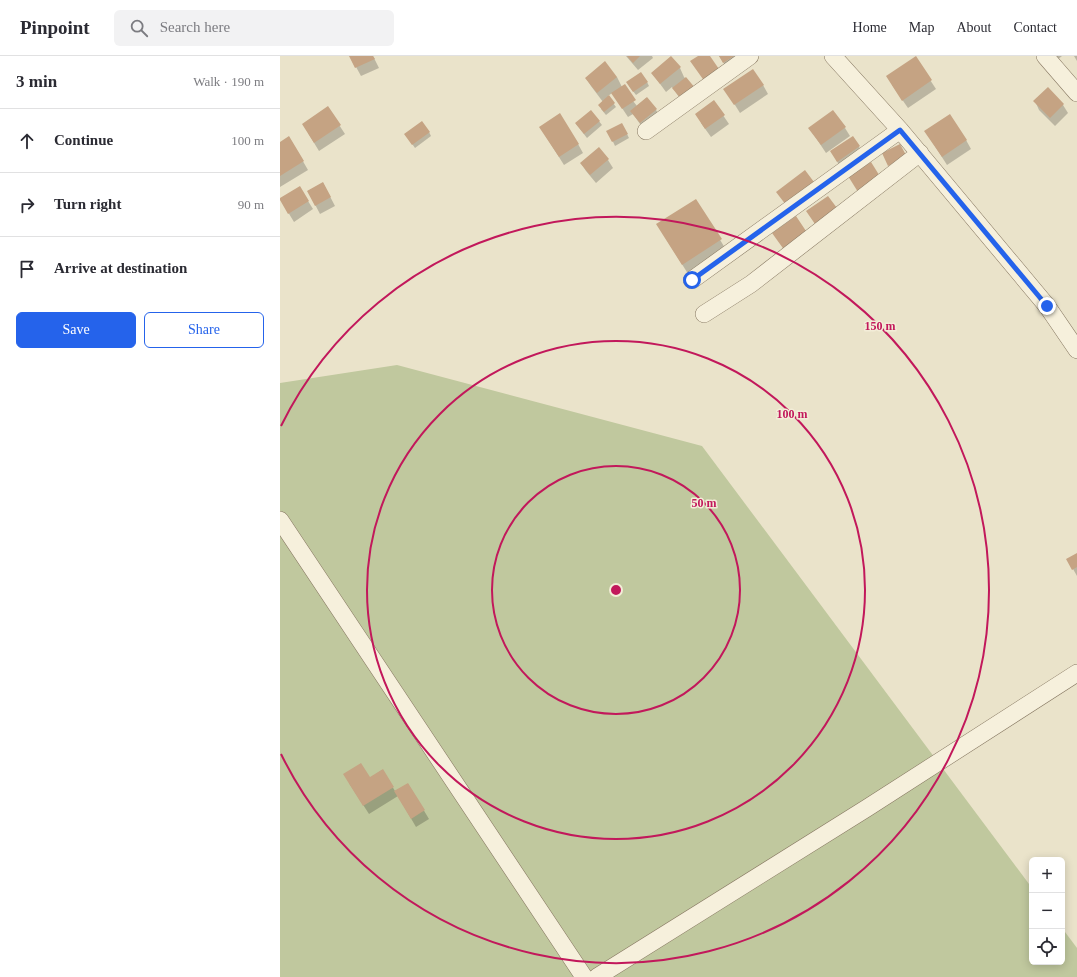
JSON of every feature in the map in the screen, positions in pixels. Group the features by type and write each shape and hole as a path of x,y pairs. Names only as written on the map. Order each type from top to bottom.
{"street":[{"path":"646,131 750,56"},
{"path":"833,56 920,153 1047,306 1077,350"},
{"path":"1045,56 1077,93"},
{"path":"692,280 900,130"},
{"path":"704,314 751,284 920,153"},
{"path":"280,520 584,977"},
{"path":"597,977 867,808 1077,673"}],"green space":[{"path":"397,365 702,446 1029,884 1029,965 1065,965 1065,932 1077,948 1077,977 280,977 280,383"}],"building":[{"path":"349,56 373,56 375,59 355,68"},
{"path":"627,56 640,56 633,63"},
{"path":"671,56 681,67 660,84 651,73"},
{"path":"698,56 710,56 721,72 705,82 690,61"},
{"path":"719,56 734,56 723,63"},
{"path":"916,56 932,80 902,101 886,76"},
{"path":"605,61 617,77 597,93 585,78"},
{"path":"753,69 764,85 734,105 723,89"},
{"path":"641,72 648,82 633,92 626,82"},
{"path":"686,77 696,89 682,100 672,88"},
{"path":"625,84 636,100 622,109 611,93"},
{"path":"1048,87 1064,104 1050,118 1033,101"},
{"path":"609,95 615,103 604,112 598,105"},
{"path":"647,97 657,109 640,123 630,111"},
{"path":"714,100 725,115 705,129 695,114"},
{"path":"328,106 341,125 314,143 302,124"},
{"path":"591,110 600,121 584,134 575,123"},
{"path":"833,110 846,127 821,145 808,128"},
{"path":"560,113 579,144 559,157 539,127"},
{"path":"950,114 967,140 942,157 924,131"},
{"path":"422,121 430,132 412,145 404,134"},
{"path":"622,123 628,134 612,142 606,131"},
{"path":"289,136 304,161 280,176 280,142"},
{"path":"853,136 860,146 837,162 830,151"},
{"path":"900,144 907,157 888,166 882,153"},
{"path":"599,147 609,159 590,175 580,163"},
{"path":"871,162 881,178 858,192 848,176"},
{"path":"805,170 814,182 786,205 776,192"},
{"path":"323,182 331,197 315,206 307,191"},
{"path":"300,186 309,201 288,214 280,198"},
{"path":"828,196 837,208 815,224 806,211"},
{"path":"696,199 722,239 682,265 656,224"},
{"path":"796,216 808,234 785,251 772,233"},
{"path":"1077,553 1077,567 1072,570 1066,559"},
{"path":"361,763 370,777 383,769 394,787 363,806 343,774"},
{"path":"408,783 425,810 411,819 394,791"}],"route":[{"path":"692,280 900,130 1047,306"}]}
